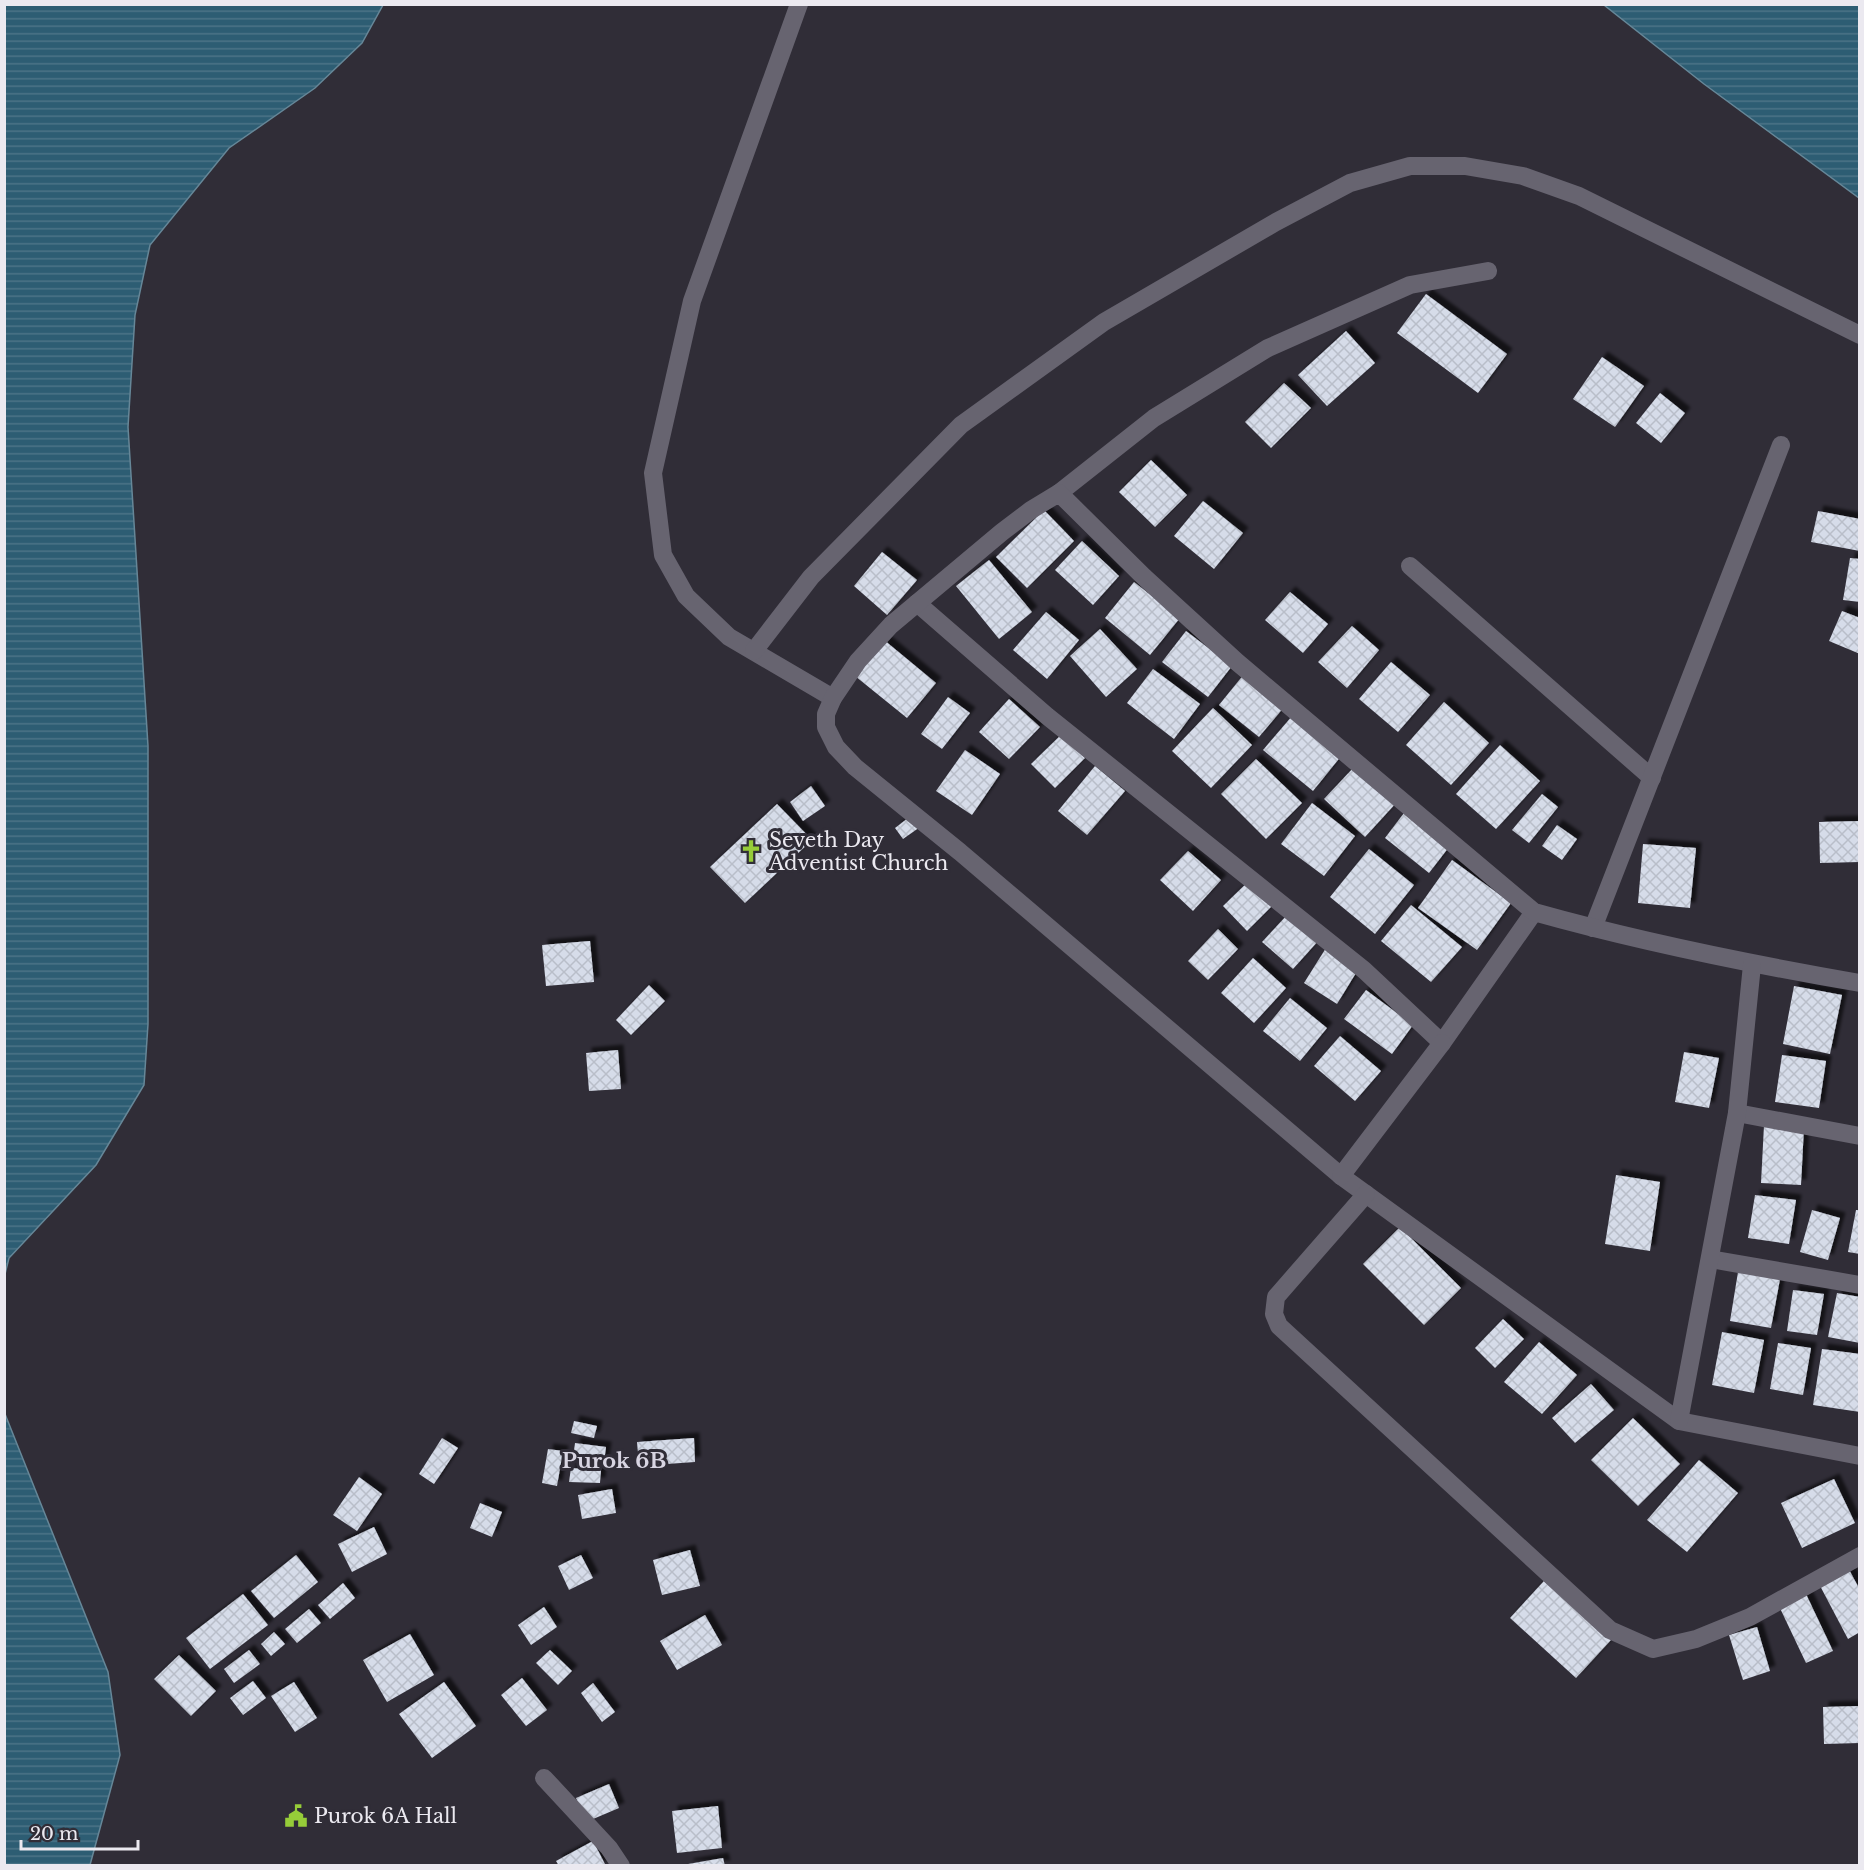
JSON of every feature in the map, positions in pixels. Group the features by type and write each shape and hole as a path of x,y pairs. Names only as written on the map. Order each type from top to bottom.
{"street":[{"path":"799,4 692,301 653,473 663,555 686,596 729,636 832,698"},
{"path":"754,651 812,577 961,425 1104,322 1276,222 1350,183 1390,171 1410,166 1465,166 1523,176 1579,196 1860,334"},
{"path":"1488,271 1410,285 1268,348 1154,418 1059,493 1002,532 891,625 858,661 832,698 826,714 826,727 836,747 855,767 970,860 1341,1176 1679,1421 1860,1456"},
{"path":"1593,928 1781,446"},
{"path":"1059,493 1144,577 1237,662 1534,912 1752,965 1860,983"},
{"path":"1410,566 1652,778"},
{"path":"917,603 1047,716 1364,970 1442,1043"},
{"path":"1341,1176 1442,1043 1534,912"},
{"path":"1679,1421 1737,1113 1752,965"},
{"path":"1737,1113 1860,1136"},
{"path":"1366,1194 1276,1297 1274,1314 1279,1326 1611,1630 1653,1649 1696,1639 1750,1617 1860,1556"},
{"path":"1710,1259 1860,1285"},
{"path":"544,1778 609,1848 621,1866"}],"water":[{"path":"5,4 383,5 362,43 315,88 229,148 150,245 135,315 128,427 148,746 148,1024 144,1085 96,1165 9,1258 5,1274"},
{"path":"1604,5 1859,5 1859,198 1704,84"},
{"path":"5,1414 108,1672 120,1755 90,1865 5,1865"}],"building":[{"path":"1426,294 1507,354 1478,393 1397,333"},
{"path":"1346,331 1375,363 1327,406 1298,375"},
{"path":"1602,357 1644,386 1615,427 1573,399"},
{"path":"1284,383 1311,408 1271,448 1245,422"},
{"path":"1660,393 1685,413 1661,443 1636,423"},
{"path":"1151,460 1187,495 1155,527 1119,492"},
{"path":"1203,501 1243,533 1214,569 1174,536"},
{"path":"1044,510 1074,541 1027,588 996,557"},
{"path":"1818,511 1860,519 1860,551 1811,542"},
{"path":"1082,541 1119,576 1093,605 1055,570"},
{"path":"882,552 917,580 887,615 854,586"},
{"path":"1850,558 1860,559 1860,602 1843,600"},
{"path":"989,560 1032,612 999,639 956,586"},
{"path":"1134,582 1180,618 1150,655 1105,618"},
{"path":"1290,592 1328,624 1303,653 1265,620"},
{"path":"1842,611 1860,618 1860,654 1829,641"},
{"path":"1046,612 1079,640 1047,679 1013,650"},
{"path":"1352,626 1379,650 1347,688 1318,662"},
{"path":"1100,629 1137,669 1106,697 1070,656"},
{"path":"1186,631 1232,666 1208,697 1162,662"},
{"path":"884,640 936,683 907,718 855,676"},
{"path":"1391,662 1430,695 1398,732 1359,699"},
{"path":"1153,669 1200,704 1174,739 1127,703"},
{"path":"1245,673 1285,706 1259,737 1219,705"},
{"path":"948,697 970,713 942,749 921,734"},
{"path":"1009,699 1040,727 1009,759 979,732"},
{"path":"1444,702 1489,743 1451,785 1406,745"},
{"path":"1213,708 1252,745 1211,788 1172,751"},
{"path":"1293,715 1342,755 1313,791 1263,750"},
{"path":"1062,734 1085,758 1055,788 1031,764"},
{"path":"1500,745 1540,781 1496,829 1456,794"},
{"path":"965,750 1000,774 972,815 936,791"},
{"path":"1256,759 1302,803 1266,839 1221,794"},
{"path":"1356,765 1397,802 1365,837 1324,799"},
{"path":"1095,766 1125,791 1087,835 1058,811"},
{"path":"811,786 825,806 803,821 790,802"},
{"path":"1542,794 1558,807 1529,843 1512,830"},
{"path":"1312,803 1355,836 1324,876 1281,844"},
{"path":"777,804 812,840 745,903 710,867"},
{"path":"1404,813 1449,847 1429,873 1385,838"},
{"path":"912,815 920,827 903,839 895,828"},
{"path":"1860,821 1860,862 1820,863 1819,822"},
{"path":"1557,825 1577,839 1562,860 1542,846"},
{"path":"1643,844 1696,848 1690,908 1638,903"},
{"path":"1369,849 1414,885 1375,934 1330,897"},
{"path":"1188,851 1221,880 1193,911 1160,880"},
{"path":"1452,860 1511,903 1477,950 1418,908"},
{"path":"1248,882 1272,906 1247,931 1223,906"},
{"path":"1411,905 1462,947 1431,982 1381,941"},
{"path":"1289,913 1319,940 1293,969 1262,942"},
{"path":"1218,929 1238,949 1208,980 1188,961"},
{"path":"590,941 594,982 546,986 542,945"},
{"path":"1326,948 1359,968 1337,1004 1304,983"},
{"path":"1253,958 1286,988 1254,1023 1221,993"},
{"path":"649,985 665,1001 631,1035 616,1020"},
{"path":"1794,986 1842,995 1830,1054 1783,1044"},
{"path":"1366,990 1413,1025 1392,1054 1344,1019"},
{"path":"1290,998 1327,1028 1300,1061 1263,1031"},
{"path":"1340,1036 1381,1071 1355,1101 1314,1066"},
{"path":"618,1050 621,1089 589,1091 586,1053"},
{"path":"1684,1052 1719,1058 1709,1108 1675,1102"},
{"path":"1782,1055 1826,1061 1819,1108 1775,1102"},
{"path":"1764,1125 1804,1127 1801,1185 1761,1183"},
{"path":"1616,1175 1660,1182 1650,1251 1605,1244"},
{"path":"1755,1195 1796,1200 1789,1244 1748,1238"},
{"path":"1812,1210 1840,1218 1828,1260 1800,1252"},
{"path":"1856,1210 1860,1210 1860,1254 1848,1252"},
{"path":"1400,1227 1461,1288 1424,1325 1363,1264"},
{"path":"1738,1272 1780,1279 1771,1328 1730,1321"},
{"path":"1793,1290 1824,1294 1817,1335 1787,1331"},
{"path":"1837,1293 1860,1297 1860,1343 1828,1337"},
{"path":"1503,1319 1524,1339 1495,1368 1475,1348"},
{"path":"1722,1332 1764,1340 1754,1393 1712,1385"},
{"path":"1539,1342 1577,1375 1542,1414 1504,1382"},
{"path":"1778,1343 1811,1348 1803,1395 1770,1389"},
{"path":"1822,1349 1860,1354 1860,1412 1813,1405"},
{"path":"1591,1384 1614,1410 1575,1443 1552,1418"},
{"path":"1633,1418 1680,1464 1638,1506 1591,1460"},
{"path":"574,1421 597,1426 594,1438 571,1433"},
{"path":"442,1438 458,1448 434,1484 419,1474"},
{"path":"694,1438 695,1462 639,1466 637,1442"},
{"path":"575,1443 606,1447 604,1462 573,1458"},
{"path":"548,1449 563,1451 557,1486 542,1483"},
{"path":"1699,1460 1738,1493 1687,1552 1647,1520"},
{"path":"571,1468 601,1470 600,1483 569,1482"},
{"path":"359,1477 382,1494 357,1531 333,1515"},
{"path":"1834,1479 1855,1523 1802,1548 1781,1503"},
{"path":"612,1489 616,1513 582,1519 578,1495"},
{"path":"480,1503 502,1512 492,1537 470,1528"},
{"path":"374,1527 387,1554 352,1572 338,1544"},
{"path":"690,1550 700,1586 662,1595 653,1560"},
{"path":"296,1555 318,1582 274,1618 251,1591"},
{"path":"581,1555 593,1578 569,1590 558,1566"},
{"path":"1847,1566 1860,1590 1860,1632 1848,1639 1818,1582"},
{"path":"1544,1581 1611,1640 1576,1678 1510,1618"},
{"path":"343,1583 355,1598 330,1619 318,1605"},
{"path":"1805,1592 1833,1651 1806,1663 1778,1604"},
{"path":"243,1594 268,1625 210,1669 186,1638"},
{"path":"544,1607 557,1627 531,1645 518,1625"},
{"path":"309,1609 321,1623 297,1643 285,1629"},
{"path":"705,1615 722,1645 677,1670 660,1641"},
{"path":"1757,1627 1770,1671 1743,1680 1729,1635"},
{"path":"274,1632 285,1644 271,1656 261,1644"},
{"path":"410,1634 434,1675 387,1702 363,1660"},
{"path":"249,1650 260,1664 234,1683 224,1669"},
{"path":"550,1650 572,1671 558,1685 536,1663"},
{"path":"179,1655 216,1691 191,1716 154,1679"},
{"path":"522,1678 547,1710 526,1726 501,1695"},
{"path":"253,1681 266,1698 243,1715 230,1698"},
{"path":"294,1682 317,1718 295,1732 271,1696"},
{"path":"444,1682 476,1726 432,1758 399,1714"},
{"path":"593,1683 615,1712 602,1722 581,1693"},
{"path":"1860,1706 1860,1743 1824,1744 1823,1707"},
{"path":"609,1784 619,1808 586,1822 576,1798"},
{"path":"718,1806 722,1848 677,1853 672,1811"},
{"path":"593,1841 606,1866 559,1866 556,1861"},
{"path":"723,1858 725,1866 688,1866 688,1864"}],"place":[{"name":"Seveth Day Adventist Church","path":"751,851"},
{"name":"Purok 6A Hall","path":"296,1816"}],"district":[{"name":"Purok 6B","path":"614,1461"}]}
